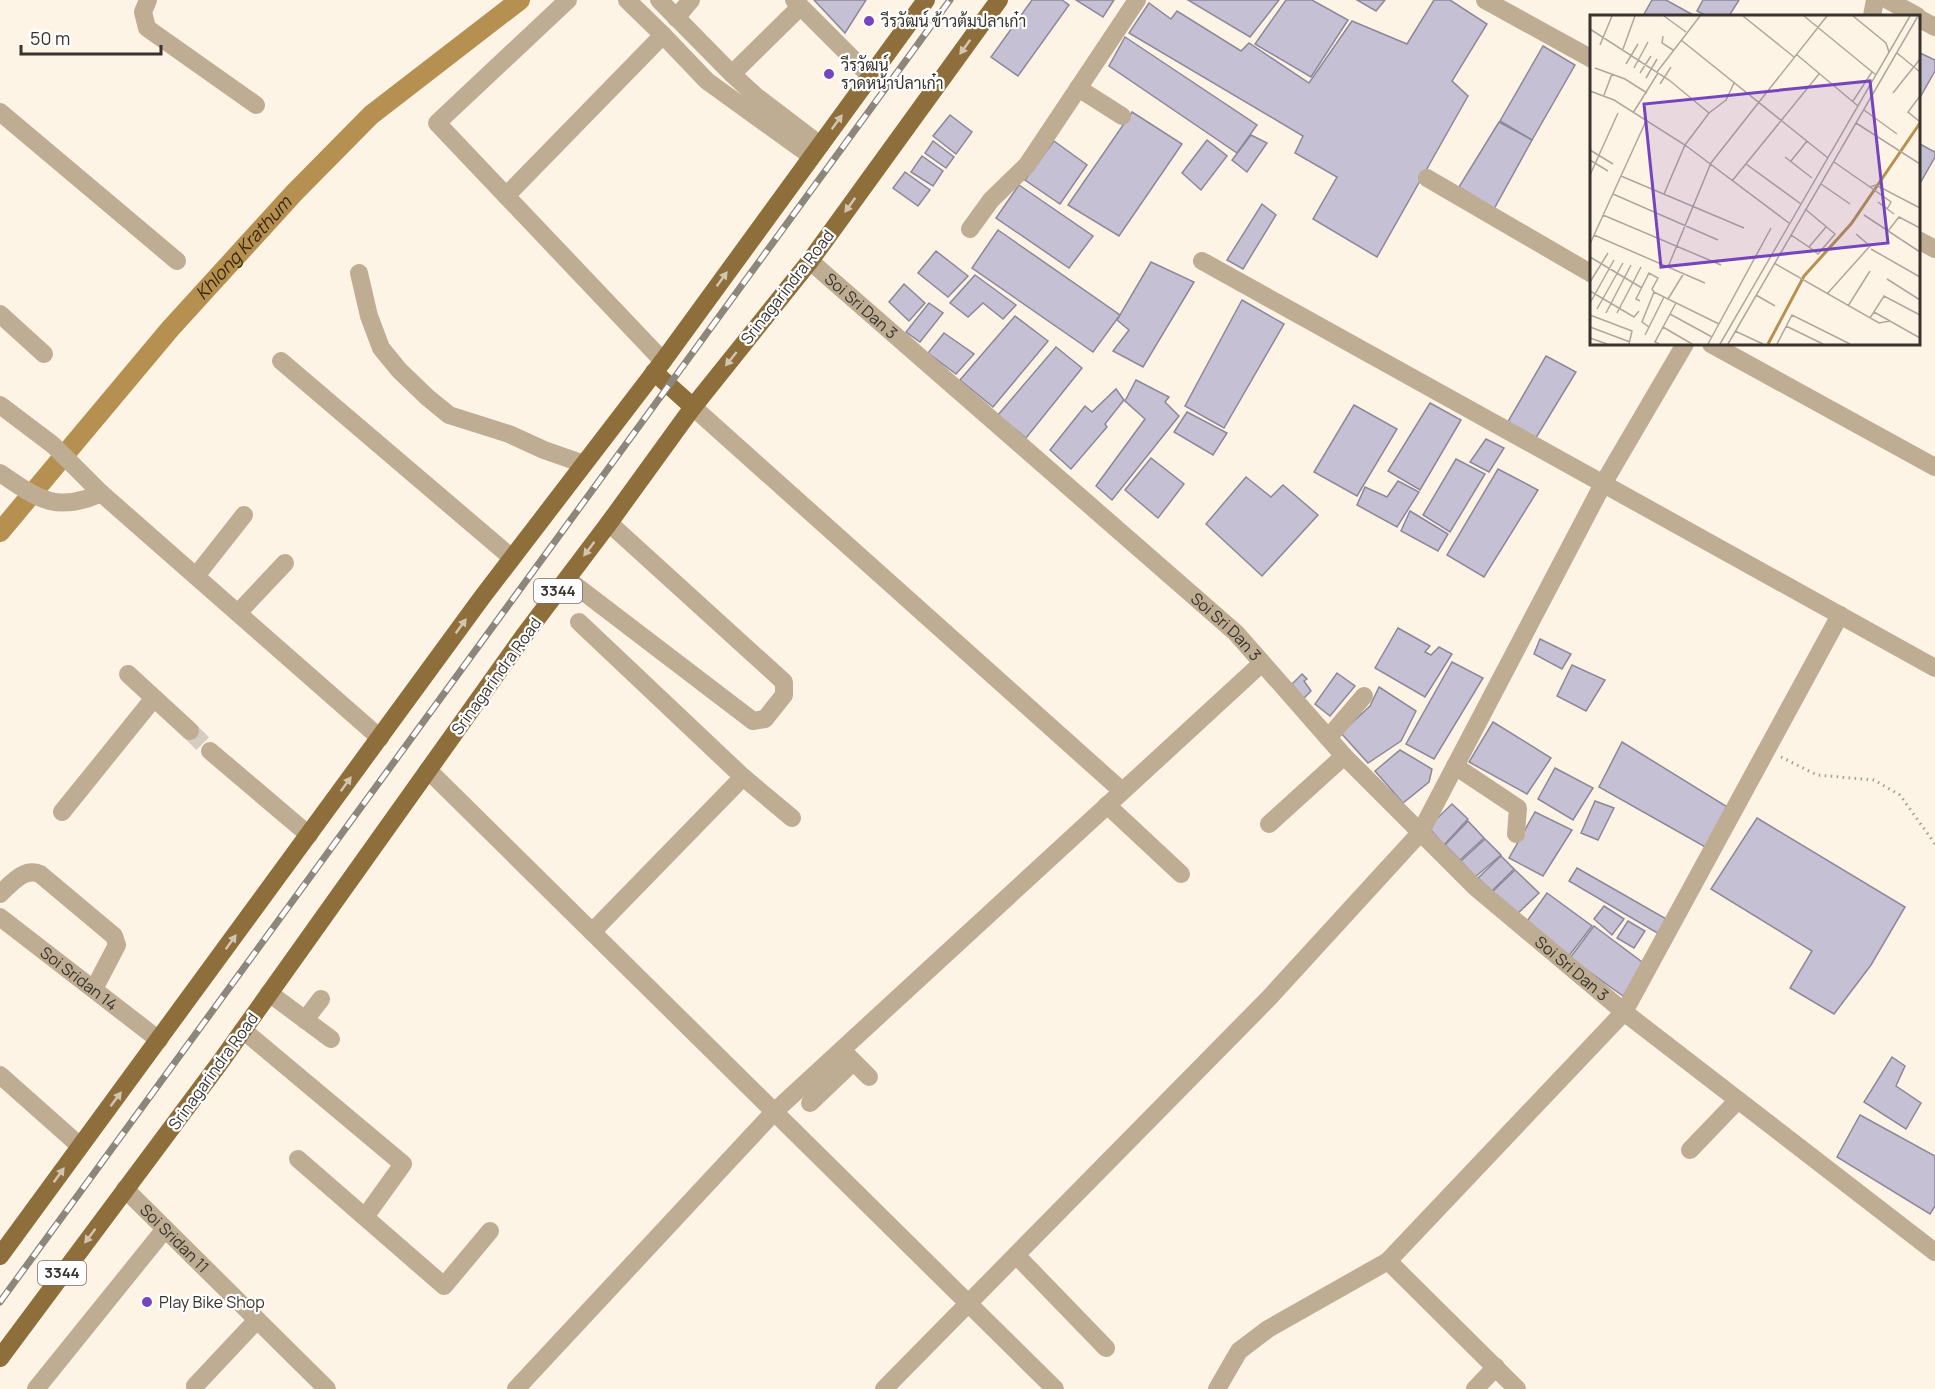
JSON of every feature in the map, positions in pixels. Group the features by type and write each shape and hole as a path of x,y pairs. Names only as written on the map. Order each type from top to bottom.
{"main road":[{"path":"3,1246 81,1146 512,558 658,366 926,0"},
{"name":"Srinagarindra Road","path":"0,1358 243,1030 523,637 609,524 693,407 810,261 999,0"},
{"path":"658,366 693,407"}],"street":[{"path":"148,0 143,12 147,27 256,105"},
{"path":"568,0 437,123 506,196 658,366"},
{"path":"627,0 707,81 815,151"},
{"path":"659,0 732,74 815,151"},
{"path":"676,18 692,0"},
{"path":"970,229 991,200 1027,165 1137,0"},
{"path":"1485,0 1590,58"},
{"path":"1872,15 1875,0"},
{"path":"1888,0 1914,15"},
{"path":"732,74 797,3 870,76"},
{"path":"1920,18 1935,27"},
{"path":"506,196 663,35"},
{"path":"1078,88 1122,116"},
{"path":"0,112 177,261"},
{"path":"1427,178 1590,273"},
{"path":"1920,241 1935,249"},
{"name":"Soi Sri Dan 3","path":"810,261 1236,633 1344,756 1474,886 1624,1012 1933,1247"},
{"path":"1202,261 1935,668"},
{"path":"359,273 369,316 381,348 399,370 427,397 449,415 509,434 544,450 584,464"},
{"path":"0,314 44,354"},
{"path":"884,1389 1269,998 1420,833 1603,484 1684,345"},
{"path":"1713,345 1935,467"},
{"path":"281,361 512,558"},
{"path":"0,405 53,445 101,493 380,738"},
{"path":"693,407 1122,791"},
{"path":"0,473 43,500 56,503 84,501 101,493"},
{"path":"196,576 244,515"},
{"path":"567,579 753,721 765,719 784,695 784,682 609,524"},
{"path":"238,613 285,563"},
{"path":"1217,1389 1239,1351 1268,1329 1388,1261 1624,1012 1840,615"},
{"path":"579,622 743,777 792,818"},
{"path":"810,1103 848,1056 1107,805 1262,663"},
{"path":"128,674 190,731"},
{"path":"1328,738 1364,696"},
{"path":"62,812 154,698"},
{"path":"210,751 309,835"},
{"path":"1269,824 1344,756"},
{"path":"1455,766 1518,808 1516,834"},
{"path":"428,770 1055,1389"},
{"path":"592,932 743,777"},
{"path":"1107,805 1181,874"},
{"path":"0,894 25,873 33,871 40,874 114,936 117,945 94,989"},
{"name":"Soi Sridan 14","path":"0,917 159,1040"},
{"path":"269,993 331,1039"},
{"path":"305,1020 321,999"},
{"path":"243,1030 403,1164 366,1217"},
{"path":"848,1056 869,1077"},
{"path":"516,1389 774,1112 848,1056"},
{"path":"0,1075 81,1146"},
{"path":"1690,1150 1738,1100"},
{"path":"298,1159 444,1286 490,1231"},
{"name":"Soi Sridan 11","path":"125,1189 327,1389"},
{"path":"36,1389 165,1229"},
{"path":"1016,1255 1106,1348"},
{"path":"1388,1261 1517,1389"},
{"path":"195,1386 257,1320"},
{"path":"1475,1389 1496,1368"}],"path":[{"path":"1766,750 1818,775 1874,780 1900,795 1935,844"}],"building":[{"path":"814,0 866,0 845,33"},
{"path":"1032,0 1062,0 1069,5 1018,76 991,57"},
{"path":"1076,0 1114,0 1103,17"},
{"path":"1188,0 1279,0 1250,37"},
{"path":"1286,0 1312,0 1348,20 1311,77 1255,44"},
{"path":"1357,0 1385,0 1376,11"},
{"path":"1434,0 1450,0 1487,24 1452,81 1468,96 1377,257 1313,219 1337,177 1295,153 1303,136 1129,33 1149,3 1171,19 1177,11 1241,51 1249,43 1309,83 1352,21 1407,44"},
{"path":"1652,0 1666,0 1693,15 1644,15"},
{"path":"1703,0 1739,0 1730,15 1705,15 1697,11"},
{"path":"1125,37 1257,125 1237,153 1109,66"},
{"path":"1543,46 1575,65 1532,140 1500,121"},
{"path":"1920,53 1935,60 1935,71 1920,97"},
{"path":"1132,112 1182,144 1119,236 1068,205"},
{"path":"950,115 972,132 956,154 933,136"},
{"path":"1499,122 1532,140 1494,209 1459,187"},
{"path":"1251,135 1267,143 1247,172 1232,160"},
{"path":"1207,140 1227,156 1201,190 1182,173"},
{"path":"933,141 954,157 946,168 925,153"},
{"path":"1054,141 1087,165 1060,204 1025,180"},
{"path":"1920,144 1935,152 1935,157 1920,183"},
{"path":"922,156 943,171 933,186 911,172"},
{"path":"905,172 930,190 918,206 893,188"},
{"path":"1019,185 1093,236 1069,268 996,218"},
{"path":"1262,204 1276,215 1243,269 1227,260"},
{"path":"998,230 1120,315 1093,352 972,268"},
{"path":"936,251 968,276 948,297 918,273"},
{"path":"1151,262 1194,282 1143,367 1113,351 1129,330 1117,320"},
{"path":"975,275 1016,305 1003,319 983,303 968,317 950,303"},
{"path":"904,284 925,303 909,321 889,302"},
{"path":"1242,300 1284,324 1224,428 1185,406"},
{"path":"929,303 943,313 920,342 906,332"},
{"path":"1015,316 1048,341 993,407 960,380"},
{"path":"944,333 974,354 956,374 928,353"},
{"path":"1056,347 1082,368 1026,438 998,415"},
{"path":"1546,356 1576,372 1534,441 1506,425"},
{"path":"1136,380 1169,397 1165,402 1179,416 1112,500 1096,486 1145,419 1125,401"},
{"path":"1116,389 1124,400 1105,424 1107,427 1071,469 1050,450 1085,406 1092,412"},
{"path":"1430,403 1461,420 1420,490 1388,471"},
{"path":"1354,405 1397,429 1357,496 1314,472"},
{"path":"1187,412 1227,433 1213,455 1174,432"},
{"path":"1486,439 1504,448 1489,472 1470,462"},
{"path":"1151,458 1184,484 1158,518 1125,490"},
{"path":"1456,459 1485,474 1450,532 1423,515"},
{"path":"1498,469 1538,490 1484,577 1447,555"},
{"path":"1246,477 1271,497 1283,485 1318,515 1262,576 1206,524"},
{"path":"1398,481 1419,492 1397,527 1357,505 1365,487 1387,497"},
{"path":"1410,511 1448,534 1438,551 1401,531"},
{"path":"1398,628 1430,646 1425,652 1431,655 1439,647 1452,654 1425,697 1375,668"},
{"path":"1540,639 1571,654 1562,669 1534,654"},
{"path":"1452,662 1483,678 1434,759 1406,744"},
{"path":"1572,665 1605,680 1586,711 1557,696"},
{"path":"1337,673 1355,686 1330,716 1315,704"},
{"path":"1302,674 1307,679 1304,681 1311,691 1303,699 1292,684"},
{"path":"1379,687 1416,711 1401,741 1368,763 1341,733 1370,706"},
{"path":"1493,722 1551,758 1527,794 1469,762"},
{"path":"1622,742 1729,808 1707,848 1599,787"},
{"path":"1400,750 1432,769 1429,782 1403,803 1375,771"},
{"path":"1555,768 1593,788 1573,820 1538,799"},
{"path":"1595,801 1614,808 1598,840 1581,833"},
{"path":"1452,804 1468,819 1444,845 1428,827"},
{"path":"1535,812 1572,830 1543,876 1509,858"},
{"path":"1757,818 1905,907 1871,965 1834,1014 1790,988 1812,951 1711,889"},
{"path":"1468,821 1484,838 1460,860 1445,845"},
{"path":"1485,839 1501,855 1475,877 1461,861"},
{"path":"1501,856 1514,869 1492,891 1478,878"},
{"path":"1577,868 1668,920 1659,934 1569,881"},
{"path":"1515,870 1539,893 1514,917 1490,894"},
{"path":"1547,893 1592,926 1568,957 1525,924"},
{"path":"1604,906 1624,919 1612,935 1594,919"},
{"path":"1628,921 1645,931 1634,948 1617,938"},
{"path":"1594,926 1646,965 1623,996 1570,958"},
{"path":"1892,1057 1905,1066 1896,1086 1921,1103 1906,1129 1864,1102"},
{"path":"1860,1115 1935,1156 1935,1206 1930,1214 1837,1157"}],"waterway":[{"name":"Khlong Krathum","path":"0,532 170,329 294,193 371,115 520,0"}],"tunnel":[{"path":"190,731 210,751"}],"railway":[{"path":"0,1302 950,0"}],"place":[{"name":"วีรวัฒน์ ข้าวต้มปลาเก๋า","path":"869,21"},
{"name":"วีรวัฒน์ ราดหน้าปลาเก๋า","path":"829,74"},
{"name":"Play Bike Shop","path":"147,1302"}]}
